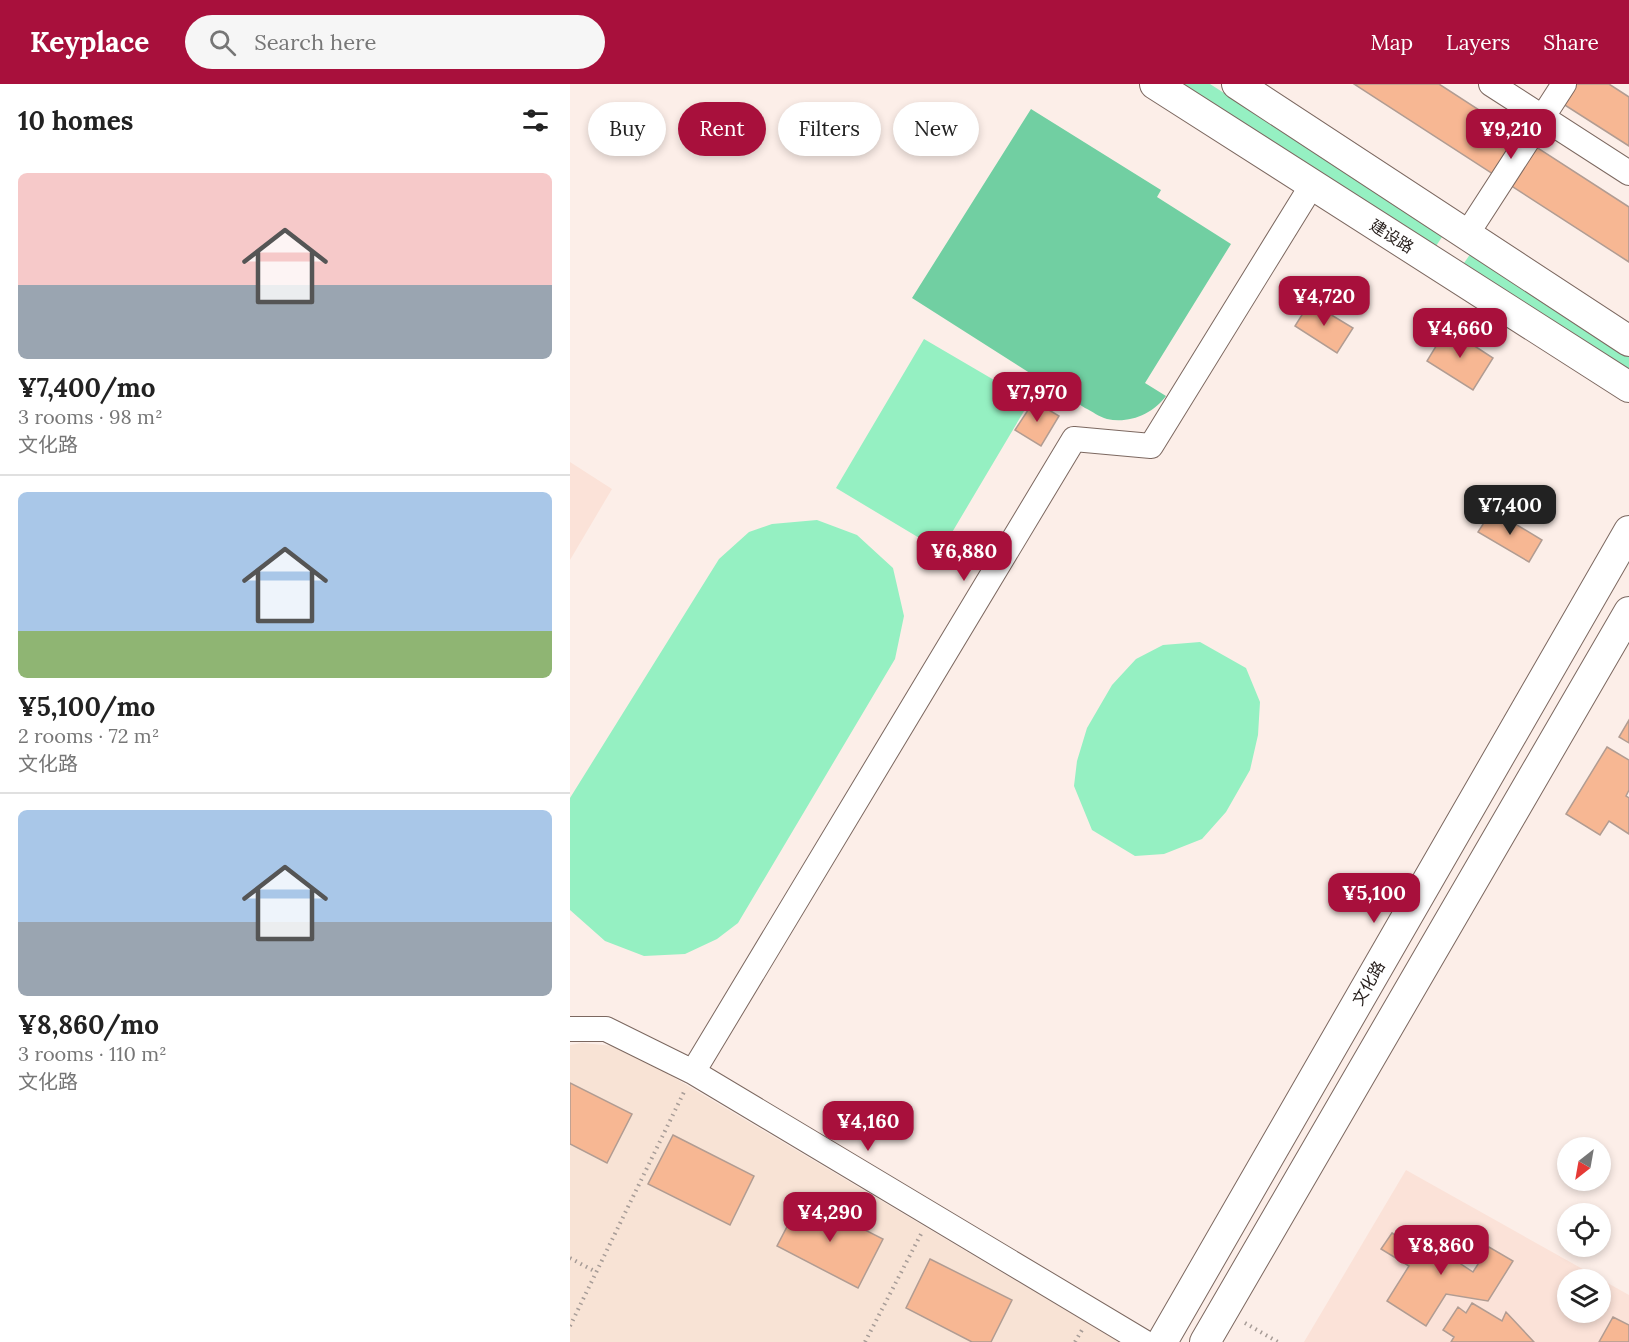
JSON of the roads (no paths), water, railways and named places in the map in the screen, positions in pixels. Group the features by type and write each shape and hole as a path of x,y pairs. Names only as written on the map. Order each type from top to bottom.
{"street":[{"name":"建设路","path":"1155,84 1629,387"},
{"path":"1237,84 1629,341"},
{"path":"1491,84 1629,173"},
{"path":"1445,269 1564,84"},
{"path":"693,1072 1074,439 1151,446 1312,185"},
{"name":"文化路","path":"1162,1342 1629,531"},
{"path":"1205,1342 1629,612"},
{"path":"570,1029 606,1029 693,1072 1144,1342"}]}
